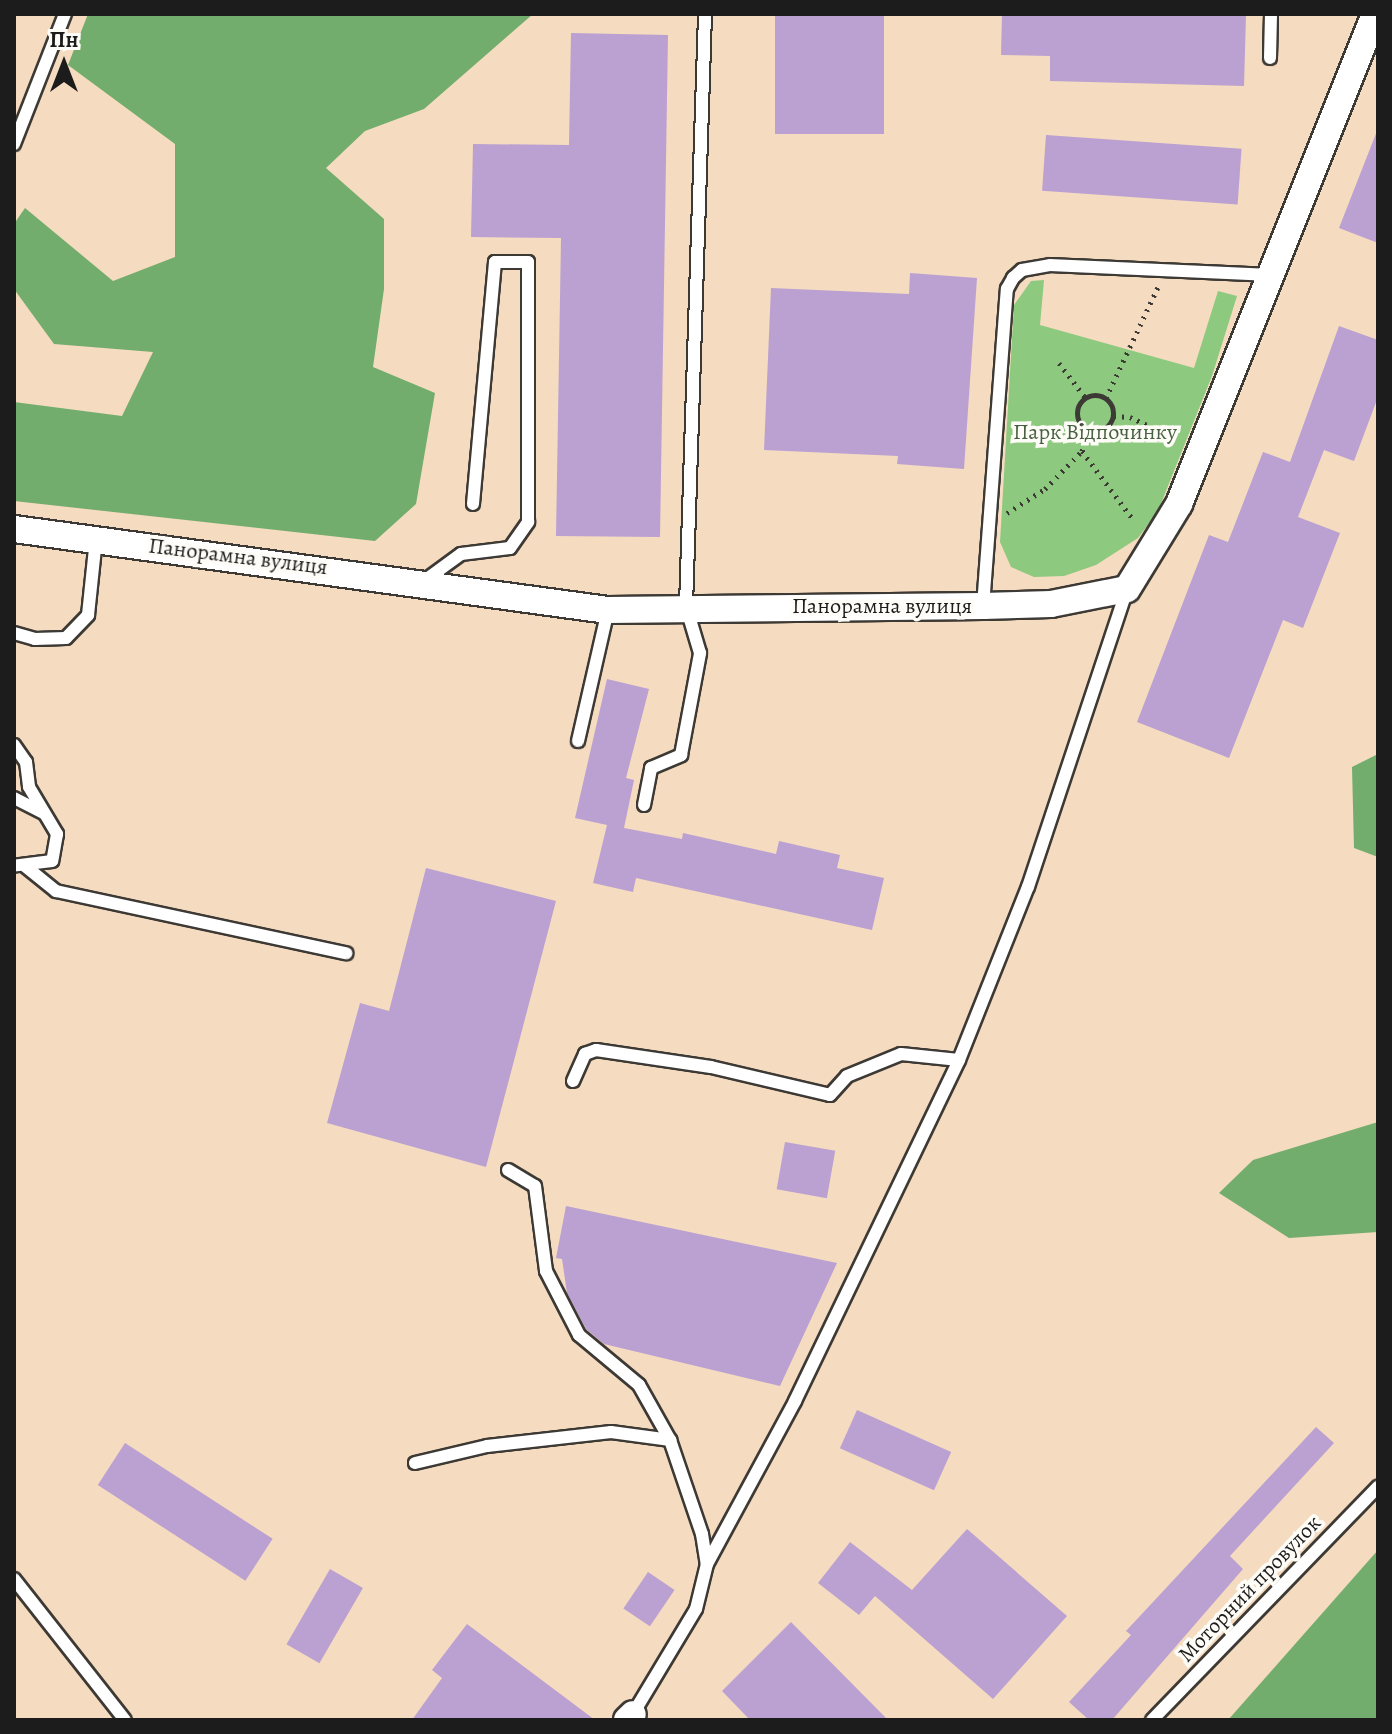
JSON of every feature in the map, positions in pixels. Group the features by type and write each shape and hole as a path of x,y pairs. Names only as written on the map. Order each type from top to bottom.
{"street":[{"path":"1127,589 1179,504 1375,14"},
{"name":"Панорамна вулиця","path":"14,529 424,581 608,610 686,606 1051,604 1127,589"}],"lane":[{"path":"14,144 65,14"},
{"path":"644,805 651,768 681,755 700,653 686,606 705,14"},
{"path":"1270,58 1271,14"},
{"path":"424,581 461,554 510,548 528,522 528,262 495,262 473,504"},
{"path":"983,606 1007,289 1013,278 1022,270 1050,265 1271,275"},
{"path":"14,633 35,639 66,638 88,615 96,539"},
{"path":"630,1717 696,1609 707,1564 795,1401 959,1060 1028,887 1127,589"},
{"path":"578,741 608,610"},
{"path":"14,745 26,762 29,787 57,834 52,861 18,866"},
{"path":"14,798 45,814"},
{"path":"18,866 56,891 346,953"},
{"path":"573,1081 585,1054 596,1050 711,1067 830,1095 847,1076 901,1054 959,1060"},
{"path":"508,1170 535,1186 546,1271 579,1335 639,1385 670,1440 707,1564"},
{"path":"415,1463 487,1446 611,1432 670,1440"},
{"name":"Моторний провулок","path":"1152,1720 1378,1487"},
{"path":"14,1579 125,1720"}],"path":[{"path":"1114,416 1106,398 1166,270"},
{"path":"1059,363 1085,397 1106,398"},
{"path":"1085,397 1076,416 1089,431 1100,432 1114,416"},
{"path":"1114,416 1130,417 1151,427"},
{"path":"990,518 1001,517 1045,489 1082,451 1089,431"},
{"path":"1082,451 1132,518"}],"green space":[{"path":"88,14 533,14 424,109 365,131 326,168 384,219 384,289 373,367 435,393 416,504 375,541 14,501 14,402 122,416 153,352 54,344 14,289 14,224 25,208 113,281 175,257 175,144 68,65"},
{"name":"Парк Відпочинку","path":"1044,280 1040,325 1194,368 1218,291 1237,296 1212,376 1158,511 1138,538 1096,565 1064,576 1034,577 1011,567 1000,542 1014,305 1031,281"},
{"path":"1378,754 1378,857 1354,848 1352,767"},
{"path":"1378,1122 1378,1232 1289,1238 1219,1193 1253,1160"},
{"path":"1378,1550 1378,1720 1228,1720"}],"building":[{"path":"775,14 884,14 884,134 775,134"},
{"path":"1002,14 1246,14 1244,86 1050,81 1050,56 1001,55"},
{"path":"571,33 668,35 660,537 556,536 561,238 471,237 473,144 569,145"},
{"path":"1378,132 1378,243 1339,228"},
{"path":"1046,135 1242,149 1238,205 1042,191"},
{"path":"910,273 977,278 964,469 897,464 898,456 764,450 771,288 909,294"},
{"path":"1339,326 1378,340 1378,397 1354,461 1324,450 1298,517 1340,533 1303,628 1283,620 1229,758 1137,722 1209,535 1228,542 1263,452 1290,462"},
{"path":"607,679 649,689 626,778 634,780 624,828 682,839 683,833 776,854 779,841 840,855 837,868 884,878 872,930 636,878 633,892 593,883 607,825 575,818"},
{"path":"426,868 556,901 486,1167 327,1123 360,1003 389,1011"},
{"path":"785,1142 835,1151 827,1198 777,1189"},
{"path":"566,1206 837,1263 780,1386 604,1344 586,1329 567,1293 562,1259 556,1258"},
{"path":"857,1410 951,1452 934,1490 840,1448"},
{"path":"1316,1427 1334,1443 1230,1556 1243,1569 1112,1720 1089,1720 1069,1702 1131,1635 1126,1631"},
{"path":"125,1443 273,1539 245,1581 98,1485"},
{"path":"967,1529 1067,1616 993,1699 875,1596 859,1615 818,1583 850,1542 912,1590"},
{"path":"330,1569 363,1588 319,1663 286,1644"},
{"path":"648,1572 675,1590 650,1626 623,1608"},
{"path":"791,1622 888,1720 750,1720 722,1691"},
{"path":"467,1624 595,1720 412,1720 442,1678 432,1670"}]}
